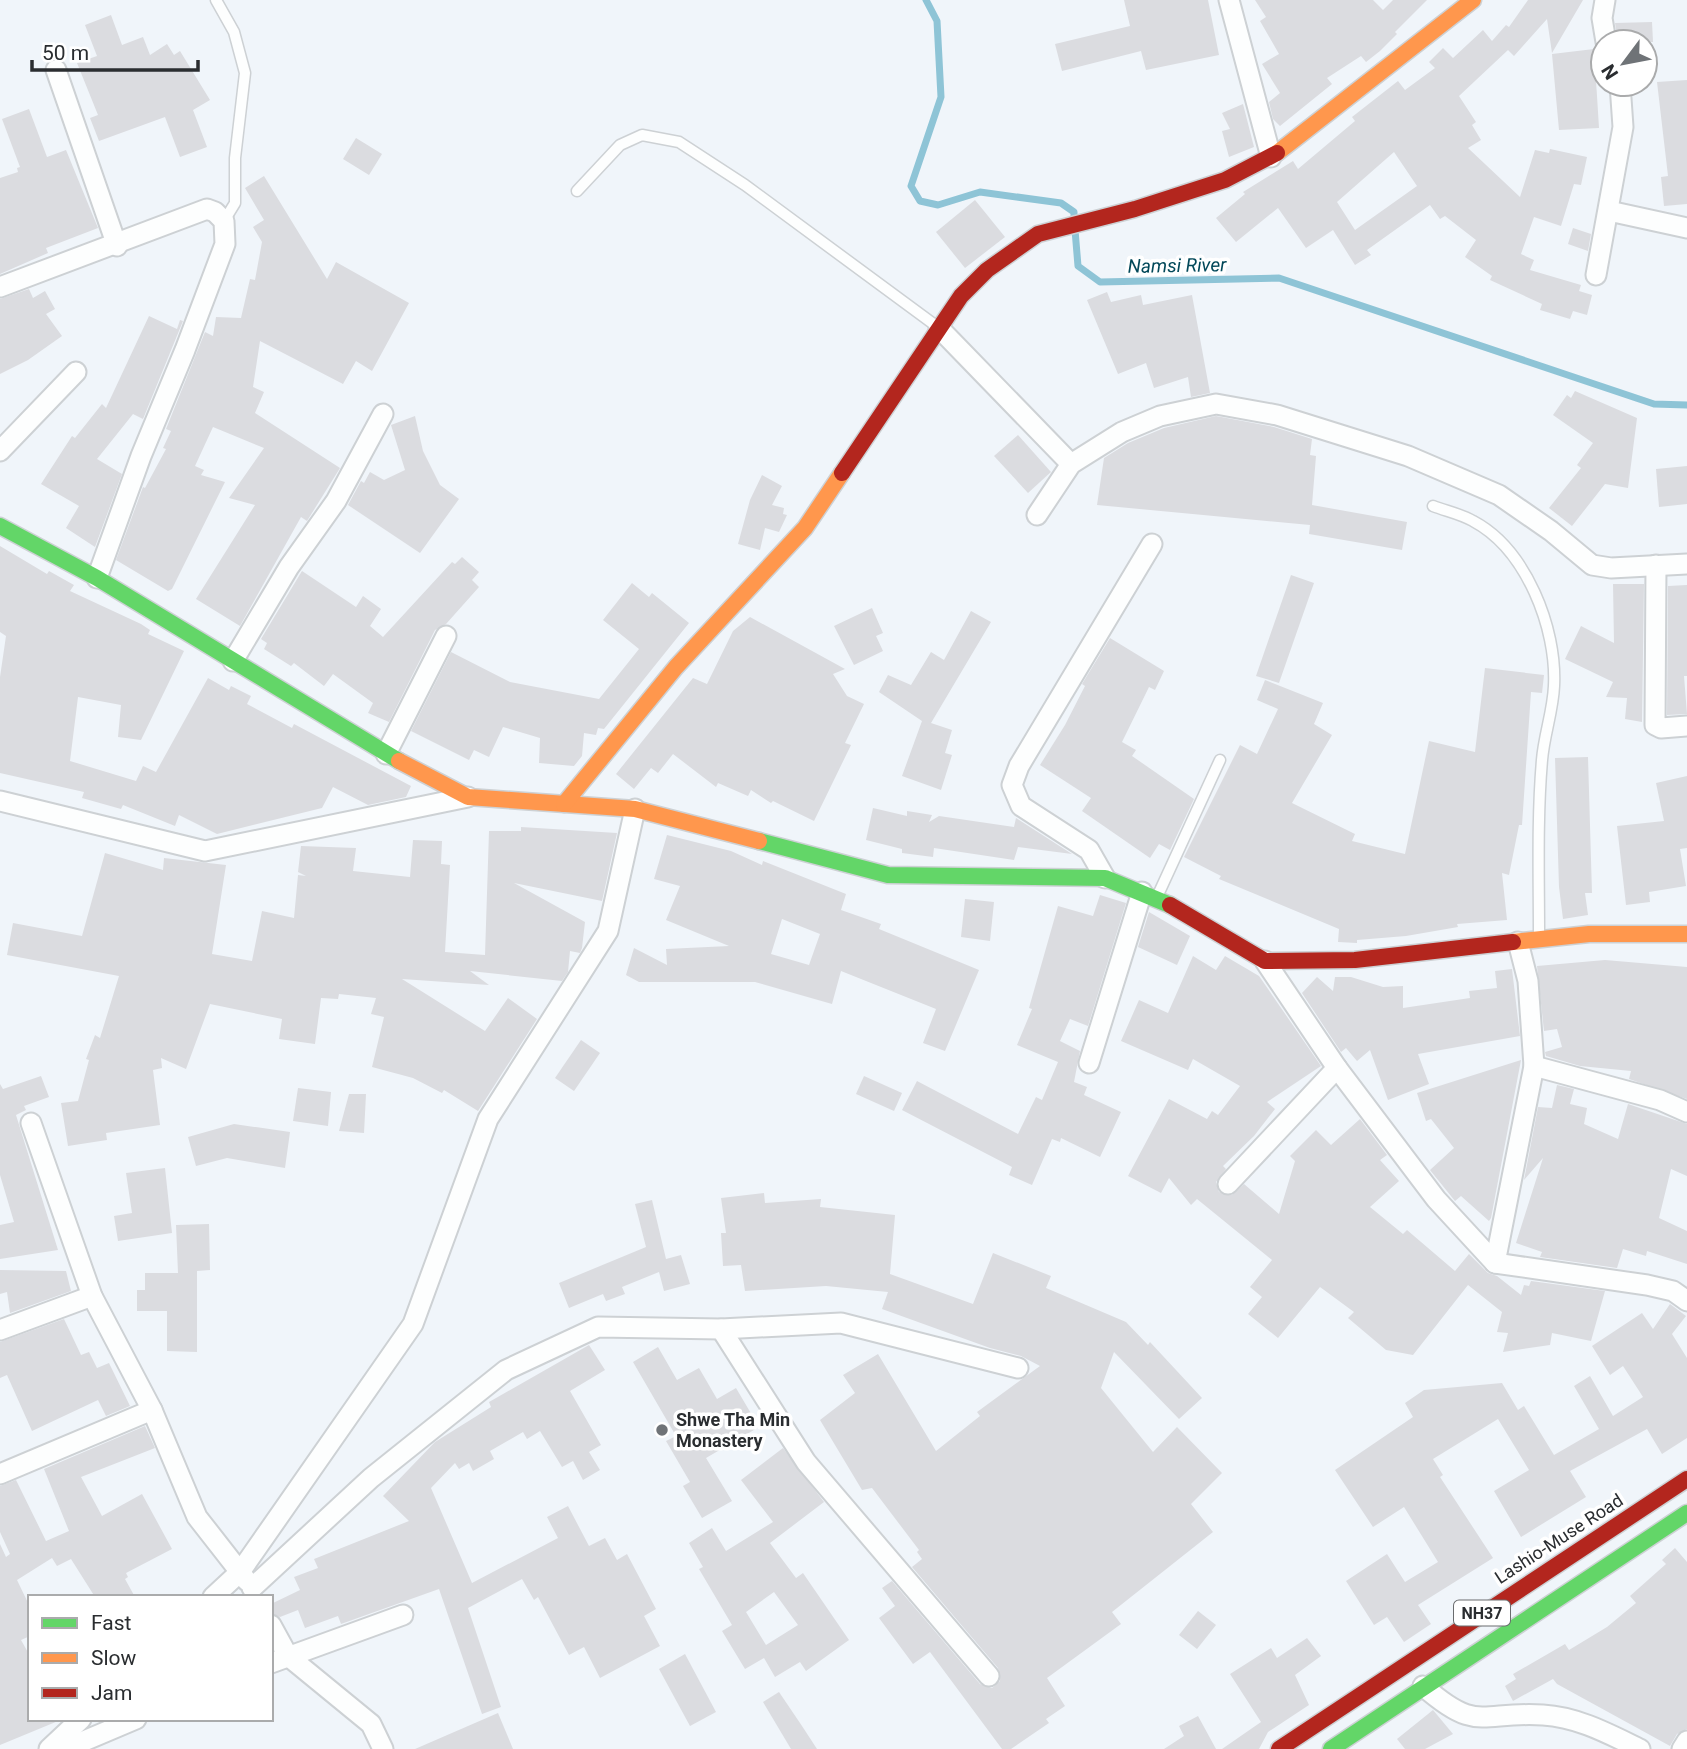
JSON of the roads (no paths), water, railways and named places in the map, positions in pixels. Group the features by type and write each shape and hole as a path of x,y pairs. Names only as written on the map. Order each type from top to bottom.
{"main road":[{"path":"564,804 676,667 805,527 961,296 987,270 1038,234 1225,180 1271,157 1473,0"},
{"path":"0,526 97,578 386,754 468,797 635,809 888,875 1105,878 1150,894 1265,961 1354,960 1589,934 1687,934"},
{"name":"Lashio-Muse Road","path":"1279,1749 1687,1479"},
{"name":"NH37","path":"1331,1749 1687,1513"}],"street":[{"path":"1229,0 1271,157"},
{"path":"1604,28 1602,18 1605,0"},
{"path":"56,70 117,246"},
{"path":"1597,275 1623,128 1621,98"},
{"path":"0,287 117,246 207,209 215,212 224,221 225,244 186,351 141,456 97,578"},
{"path":"1609,211 1687,228"},
{"path":"939,328 1071,464"},
{"path":"0,451 76,372"},
{"path":"1037,515 1071,464 1122,432 1160,416 1216,404 1277,415 1408,456 1499,495 1551,531 1592,565 1611,568 1687,564"},
{"path":"233,661 289,567 336,501 383,414"},
{"path":"1105,878 1089,850 1021,806 1012,785 1019,766 1152,544"},
{"path":"1656,565 1654,725 1661,728 1687,726"},
{"path":"386,754 446,636"},
{"path":"0,801 205,851 468,797"},
{"path":"215,1595 240,1572 413,1324 488,1119 608,931 635,809"},
{"path":"1089,1063 1150,894"},
{"path":"1495,1263 1534,1066 1528,981 1518,942"},
{"path":"1265,961 1337,1068 1436,1199 1495,1263 1647,1285 1673,1291 1687,1301"},
{"path":"1534,1066 1660,1100 1687,1112"},
{"path":"1228,1184 1337,1068"},
{"path":"31,1123 92,1296 152,1410 197,1517 254,1592 370,1478 506,1370 598,1327 721,1329 841,1323 1018,1368"},
{"path":"0,1330 92,1296"},
{"path":"721,1329 806,1462 989,1676"},
{"path":"0,1474 152,1410"},
{"path":"280,1659 403,1615"},
{"path":"273,1633 280,1659 371,1724 383,1749"},
{"path":"1423,1686 1450,1710 1472,1718 1544,1715 1593,1725 1640,1749"},
{"path":"49,1749 79,1721"},
{"path":"65,1749 131,1721"},
{"path":"1682,1749 1687,1741"}],"lane":[{"path":"216,0 234,32 245,73 236,158 235,203 224,221"},
{"path":"576,191 620,145 642,135 679,142 746,185 939,328"},
{"path":"1433,506 1473,521 1503,544 1519,565 1542,614 1553,656 1554,687 1542,757 1539,940"},
{"path":"1150,894 1220,760"}],"waterway":[{"name":"Namsi River","path":"926,0 937,21 941,97 911,186 920,201 938,205 980,192 1061,203 1074,212 1074,218"},
{"name":"Namsi River","path":"1075,230 1078,266 1100,282 1279,278 1654,404 1687,405"}],"place":[{"name":"Shwe Tha Min Monastery","path":"662,1430"}]}
